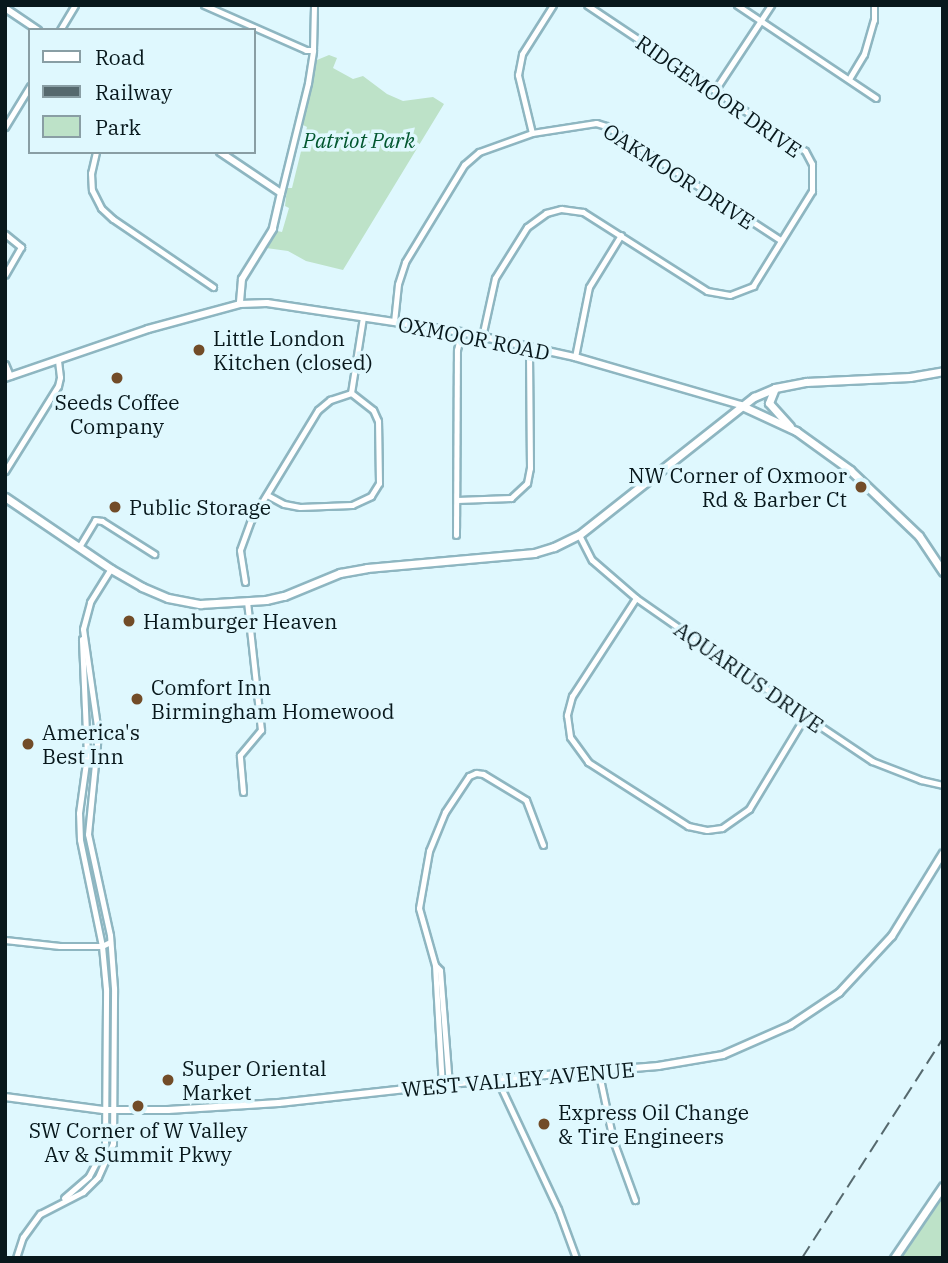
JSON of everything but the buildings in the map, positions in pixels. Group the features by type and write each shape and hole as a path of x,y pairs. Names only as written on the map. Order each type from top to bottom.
{"main road":[{"path":"7,497 111,569 168,598 200,604 247,601 284,596 340,573 358,569 534,553 579,535 740,405 775,388 806,382 910,377 943,371"},
{"path":"775,388 769,403 796,431 850,470 890,506 919,536 943,572"},
{"path":"740,405 796,431"},
{"path":"894,1258 943,1186"}],"street":[{"path":"61,28 75,5"},
{"path":"204,5 306,50 313,50"},
{"path":"240,304 242,279 273,229 313,50 314,5"},
{"path":"532,134 518,75 522,54 553,5"},
{"name":"RIDGEMOOR DRIVE","path":"482,337 495,278 527,227 546,213 561,209 583,212 707,291 730,295 753,286 812,191 812,164 805,151 587,5"},
{"path":"737,5 876,98"},
{"path":"715,90 771,5"},
{"path":"849,79 864,54 874,20 874,5"},
{"path":"5,8 35,28"},
{"path":"5,127 28,89"},
{"name":"OAKMOOR DRIVE","path":"394,321 398,284 405,262 464,165 479,152 532,134 596,123 606,125 780,240"},
{"path":"96,154 91,173 92,190 101,208 213,288"},
{"path":"223,154 281,193"},
{"path":"5,234 20,247 5,275"},
{"path":"575,357 589,288 621,235"},
{"name":"OXMOOR ROAD","path":"7,377 148,328 240,304 300,306 461,332 575,357 740,405"},
{"path":"351,393 363,317"},
{"path":"456,535 457,350 461,332"},
{"path":"457,500 511,499 527,483 530,468 529,349"},
{"path":"5,471 58,386 58,361"},
{"path":"5,364 7,377"},
{"path":"267,495 284,504 300,507 352,505 371,496 379,483 379,421 373,410 351,393"},
{"path":"246,582 240,550 242,539 318,410 330,400 351,393"},
{"path":"79,547 95,520 102,521 154,554"},
{"name":"AQUARIUS DRIVE","path":"579,535 593,559 636,598 805,716 872,761 921,780 943,785"},
{"path":"16,1258 23,1237 40,1214 59,1202 89,1176 105,1146 103,1110 106,989 102,946 79,839 79,813 87,755 81,672 83,629 90,603 111,569"},
{"path":"636,598 572,696 567,715 570,737 588,762 688,826 707,830 722,828 749,809 805,716"},
{"path":"243,792 240,755 261,730 247,601"},
{"path":"59,1202 83,1192 104,1169 113,1144 115,1110 114,988 110,942 88,834 98,733 83,629"},
{"path":"445,1085 437,985 440,970 435,965 419,908 429,851 445,812 469,776 483,774 526,800 543,845"},
{"name":"WEST VALLEY AVENUE","path":"5,1097 103,1110 279,1103 598,1069 659,1066 723,1055 791,1025 839,993 869,964 892,936 943,853"},
{"path":"5,940 60,946 102,946 110,942"},
{"path":"598,1069 612,1140 635,1200"},
{"path":"497,1079 558,1209 576,1258"}],"green space":[{"name":"Patriot Park","path":"329,55 337,58 333,68 353,79 363,76 387,94 403,101 433,97 444,104 343,270 306,261 288,251 266,248 277,231 282,232 289,208 285,206 287,188 292,188 307,127 303,125 317,60"},
{"path":"943,1194 943,1258 899,1258 918,1229"}],"railway":[{"path":"802,1258 943,1038"}],"place":[{"name":"Little London Kitchen (closed)","path":"199,350"},
{"name":"Seeds Coffee Company","path":"117,378"},
{"name":"NW Corner of Oxmoor Rd & Barber Ct","path":"861,487"},
{"name":"Public Storage","path":"115,507"},
{"name":"Hamburger Heaven","path":"129,621"},
{"name":"Comfort Inn Birmingham Homewood","path":"137,699"},
{"name":"America's Best Inn","path":"28,744"},
{"name":"Super Oriental Market","path":"168,1080"},
{"name":"SW Corner of W Valley Av & Summit Pkwy","path":"138,1106"},
{"name":"Express Oil Change & Tire Engineers","path":"544,1124"}]}
